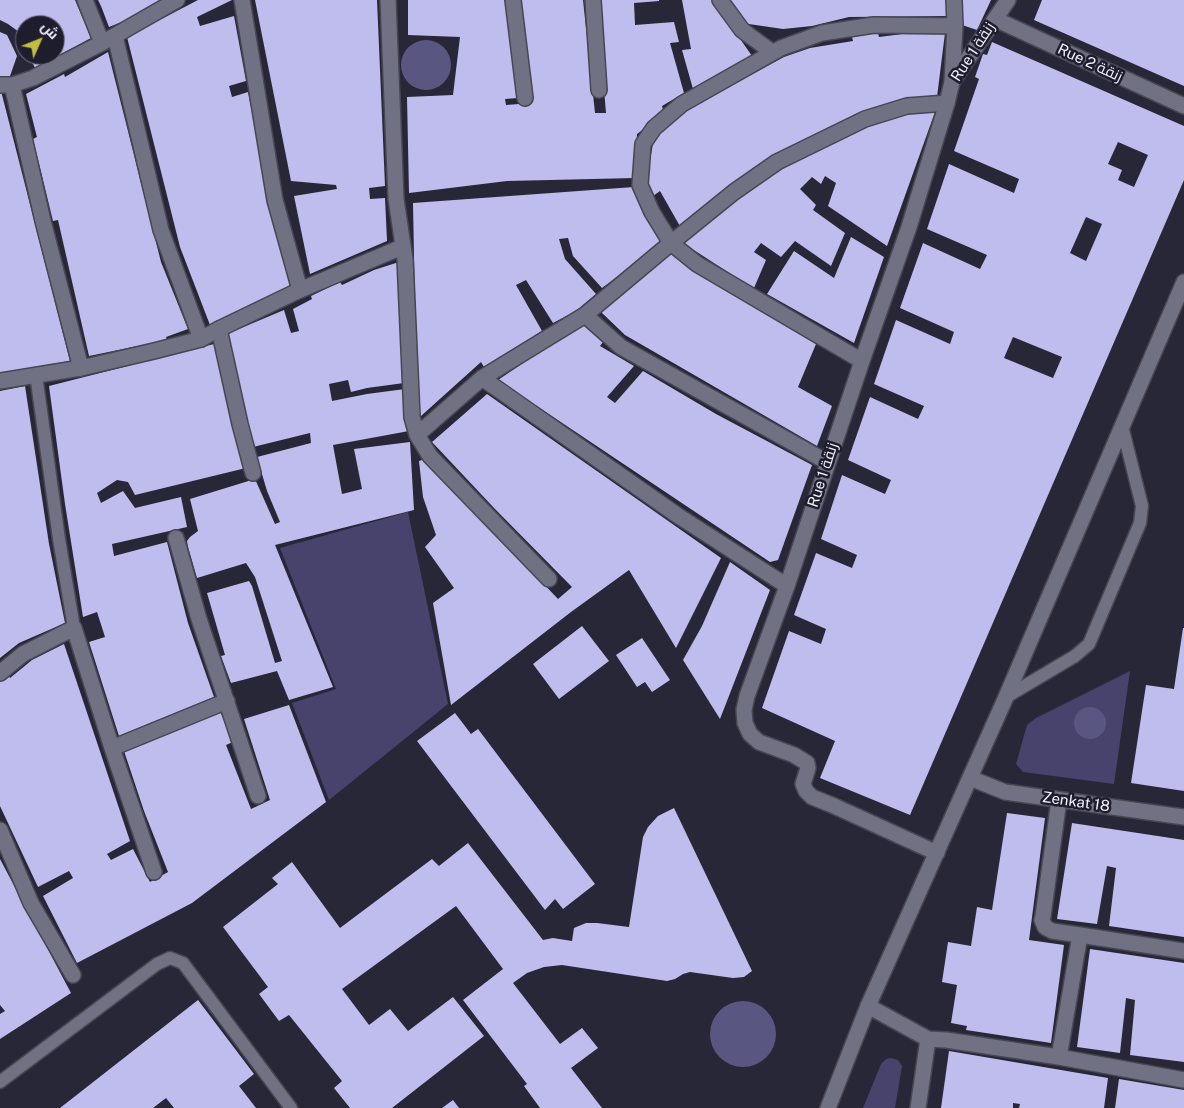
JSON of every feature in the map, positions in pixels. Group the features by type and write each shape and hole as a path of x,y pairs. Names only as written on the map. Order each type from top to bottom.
{"street":[{"path":"85,0 108,39 161,230 201,339"},
{"path":"81,368 44,221 6,85 32,78 108,39 177,0"},
{"path":"242,0 274,200 300,290"},
{"path":"388,0 396,199 404,258 412,417 417,435 430,456 549,579"},
{"path":"513,0 525,98"},
{"path":"593,0 599,90"},
{"path":"720,0 742,30 772,52"},
{"path":"952,82 955,26 954,0"},
{"name":"Rue 1 زنقة","path":"937,853 812,797 803,784 808,768 807,763 794,755 759,742 750,734 745,723 744,710 747,696 909,227 952,82 1008,0"},
{"name":"Rue 2 زنقة","path":"995,19 1184,106"},
{"path":"862,361 697,264 671,243 652,212 640,185 643,144 654,128 682,104 781,48 822,33 874,25 955,26"},
{"path":"417,435 482,378 585,315 734,192 776,162 865,119 906,106 947,103"},
{"path":"0,381 81,368 201,339 300,290 402,247"},
{"path":"828,1108 868,1006 1006,697 1184,282"},
{"path":"585,315 621,347 827,462"},
{"path":"219,329 253,473"},
{"path":"482,378 677,515 786,586"},
{"path":"176,538 199,619 258,796"},
{"path":"0,673 23,654 74,628 154,872"},
{"path":"112,748 227,702"},
{"name":"Zenkat 18","path":"970,778 1005,792 1184,817"},
{"path":"1059,800 1042,920 1045,927 1080,935 1184,951"},
{"path":"0,830 31,903 72,975"},
{"path":"1059,1058 1080,935"},
{"path":"868,1006 928,1039 946,1040 1059,1058 1184,1080"},
{"path":"918,1108 928,1039"}],"lane":[{"path":"36,375 74,628"},
{"path":"1006,697 1075,656 1089,644 1140,523 1142,506 1122,426"},
{"path":"0,1082 158,964 170,958 183,963 291,1108"}],"shaded area":[{"path":"421,40 431,40 444,47 451,60 451,70 444,83 431,90 421,90 412,86 405,79 401,70 401,60 405,51 412,44"},
{"path":"408,512 448,704 329,800 292,703 336,689 280,548"},
{"path":"1130,671 1114,784 1023,772 1016,764 1027,725 1036,718"},
{"path":"1090,707 1096,708 1101,712 1105,717 1105,729 1101,734 1096,738 1090,739 1084,738 1079,734 1075,729 1074,723 1075,717 1079,712 1084,708"},
{"path":"743,1001 756,1003 766,1011 774,1021 776,1034 774,1047 766,1057 756,1065 743,1067 730,1065 720,1057 712,1047 710,1034 712,1021 720,1011 730,1003"},
{"path":"886,1059 898,1060 902,1066 895,1108 863,1108 881,1064"}],"building":[{"path":"0,0 75,0 91,38 65,52 65,15 15,15 15,29 0,20"},
{"path":"98,0 162,0 129,19 109,27"},
{"path":"198,0 232,0 197,17 200,26 234,16 246,81 229,86 232,97 248,92 267,187 290,286 210,325 180,247 127,37"},
{"path":"255,0 377,0 385,186 369,188 370,199 385,198 387,241 310,274 294,196 337,189 336,185 291,181"},
{"path":"408,0 506,0 518,98 505,99 506,105 532,103 520,0 583,0 595,113 606,113 604,89 607,88 600,0 659,0 634,3 635,25 674,22 679,42 670,43 684,93 662,106 664,114 637,134 635,178 507,181 409,193 407,97 453,95 460,37 408,35"},
{"path":"682,0 713,0 752,56 693,89 682,50 691,49"},
{"path":"726,0 946,0 946,16 849,17 812,26 783,29 742,23"},
{"path":"963,0 991,0 977,30 962,25"},
{"path":"1042,0 1184,0 1184,86 1034,20"},
{"path":"926,31 945,33 937,97 903,101 731,189 681,228 660,191 653,196 646,182 655,133 692,107 784,57 810,48 853,41 852,37 878,33 879,37"},
{"path":"0,32 7,35 15,52 15,62 9,79 0,79"},
{"path":"992,42 1184,126 1184,180 910,815 820,778 835,741 762,708 789,631 821,644 826,629 794,615 816,553 852,568 857,555 821,539 842,475 885,494 891,480 848,460 870,397 918,419 924,406 874,384 896,320 950,344 954,332 900,308 923,243 980,269 987,255 927,229 949,164 1014,193 1019,179 954,151 979,79 975,77 983,54 987,55","holes":["1118,142 1148,155 1134,187 1118,180 1122,170 1108,164","1086,217 1102,224 1086,261 1070,253","1013,337 1062,357 1053,378 1004,358"]},
{"path":"108,52 161,262 188,329 166,337 167,340 89,356 58,220 53,221 33,139 37,137 26,94 64,74 65,77"},
{"path":"0,87 70,361 0,373"},
{"path":"932,109 935,112 887,246 828,206 836,183 825,176 821,184 812,177 800,189 816,205 813,210 845,233 831,266 795,241 781,257 761,243 754,252 766,260 754,288 683,243 740,195 792,163 871,125 907,114"},
{"path":"634,187 662,243 602,288 573,256 568,238 559,239 565,259 596,294 576,311 553,323 526,280 516,285 542,331 484,367 481,362 421,416 417,414 413,203"},
{"path":"851,237 884,257 854,343 767,294 794,251 834,278"},
{"path":"671,253 691,268 816,344 798,387 832,406 817,446 625,335 601,312"},
{"path":"399,262 404,383 351,392 348,380 329,384 332,401 405,389 409,431 333,445 342,494 362,489 354,449 410,442 414,510 275,545 333,687 289,700 277,671 231,683 221,656 225,655 207,593 249,581 275,663 282,661 255,577 246,563 197,578 187,541 198,531 190,499 255,479 275,524 280,522 267,491 257,457 311,443 310,433 253,447 227,334 284,310 291,333 299,331 293,309 312,299 311,296 340,282 342,285 374,270"},
{"path":"584,322 603,342 600,346 634,366 607,397 615,403 643,371 716,414 812,465 778,560 770,562 498,380"},
{"path":"214,344 246,468 135,495 128,482 117,480 97,493 101,503 123,491 135,508 181,497 187,527 112,544 114,556 167,542 188,623 214,697 119,736 89,642 105,637 97,612 83,617 49,386"},
{"path":"25,386 49,544 65,623 19,643 0,658 0,391"},
{"path":"487,394 721,558 676,648 629,570 571,612 451,705 433,603 454,588 425,547 436,535 423,497 419,461 425,459 558,599 572,587 432,442"},
{"path":"730,562 770,590 720,719 683,660 702,626"},
{"path":"582,626 609,661 559,699 533,664"},
{"path":"1183,628 1184,791 1131,783 1146,685 1174,689"},
{"path":"642,638 670,680 652,692 645,682 637,687 616,655"},
{"path":"64,644 130,841 107,854 111,860 133,849 150,882 168,872 144,811 124,751 220,711 233,742 226,745 251,809 270,800 244,719 289,705 326,802 192,903 77,963 43,896 73,878 69,871 38,887 0,806 0,682 8,675 10,678 32,660"},
{"path":"455,713 471,734 478,729 595,884 563,909 555,899 545,910 417,741"},
{"path":"674,808 752,971 744,977 733,978 690,972 667,981 562,965 544,967 527,973 513,983 560,1044 582,1028 598,1048 571,1068 602,1108 540,1108 524,1086 527,1084 463,1000 503,969 456,906 342,989 369,1025 390,1009 408,1031 453,997 484,1036 392,1108 350,1108 334,1088 342,1081 289,1015 279,1021 259,994 268,987 223,927 278,884 272,878 292,862 340,928 432,859 439,866 468,843 543,940 553,938 572,941 574,928 586,923 629,927 643,837 648,827 658,816"},
{"path":"1007,813 1045,818 1029,940 1064,945 1051,1043 966,1030 967,1026 951,1023 957,985 942,982 948,942 971,946 977,907 992,910"},
{"path":"1072,823 1184,840 1184,937 1109,926 1116,868 1107,866 1097,924 1057,919"},
{"path":"0,859 71,993 0,1039 0,1014 5,1011 0,1005"},
{"path":"1090,949 1184,963 1184,1062 1130,1055 1135,1000 1126,998 1120,1053 1077,1047"},
{"path":"198,1000 254,1074 239,1086 256,1108 174,1108 166,1098 153,1108 60,1108"},
{"path":"949,1051 1108,1078 1104,1108 1019,1108 1020,1104 1013,1103 1013,1108 941,1108"},
{"path":"1119,1079 1184,1090 1184,1108 1115,1108"},
{"path":"453,1100 459,1108 442,1108"}]}
